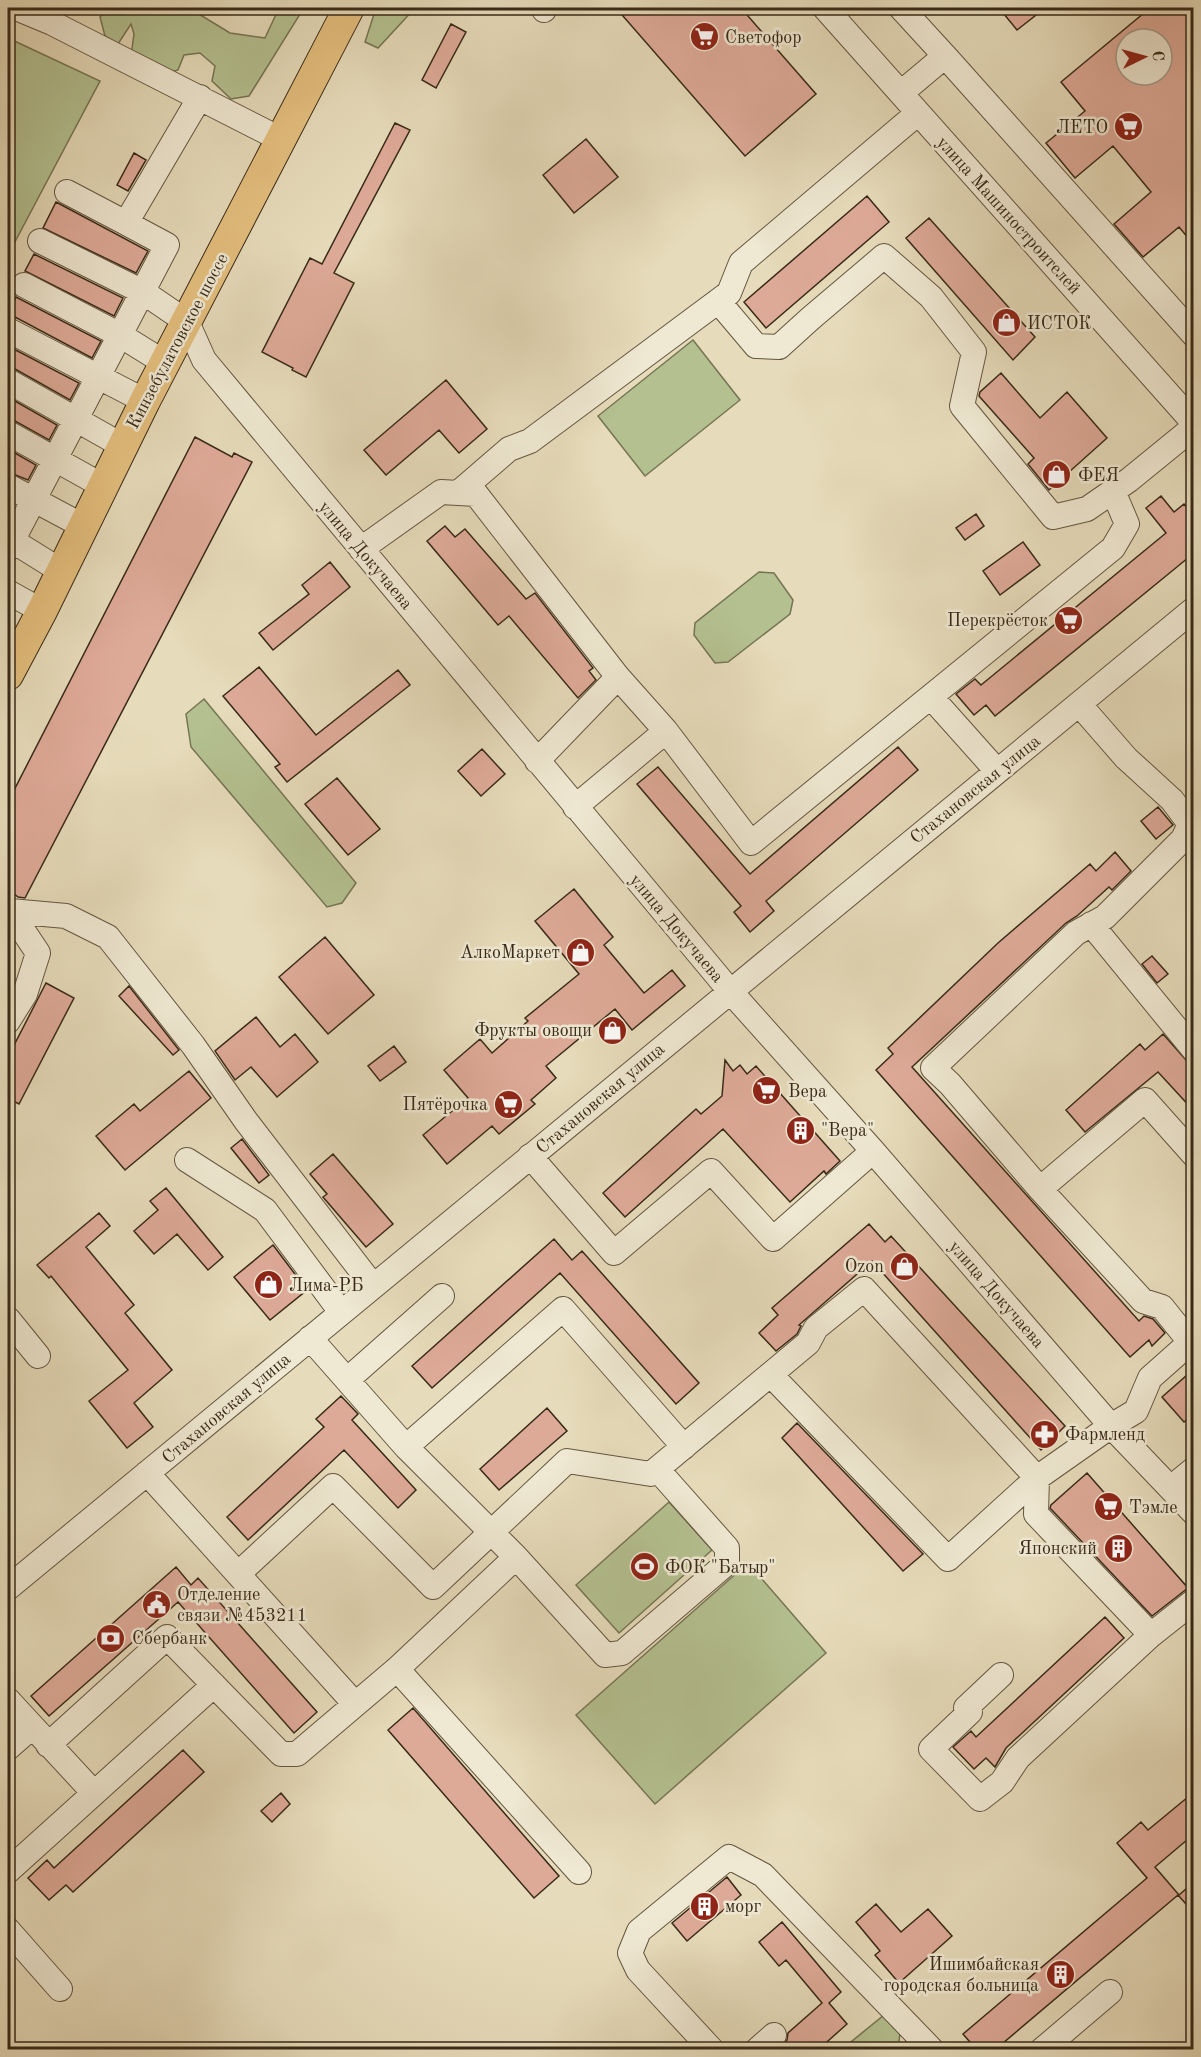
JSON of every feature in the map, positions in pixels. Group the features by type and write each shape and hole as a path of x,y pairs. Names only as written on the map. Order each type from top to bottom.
{"main road":[{"name":"Кинзебулатовское шоссе","path":"8,675 165,363 350,8"}],"street":[{"path":"16,8 52,23 282,140"},
{"name":"улица Машиностроителей","path":"825,8 1194,425"},
{"path":"901,8 1194,335"},
{"path":"901,93 945,56"},
{"path":"126,224 200,97"},
{"path":"458,493 509,449 530,441 729,293 741,263 918,113"},
{"path":"61,571 9,542 56,460 167,245 67,192"},
{"path":"40,241 143,292 187,322"},
{"path":"718,301 756,346 779,347 884,256 931,297 974,352 962,406 1053,518 1087,509 1113,491 1194,425"},
{"path":"24,285 120,335 165,363"},
{"name":"улица Докучаева","path":"187,322 204,360 730,991 873,1151 1111,1426 1194,1512"},
{"path":"8,330 146,401"},
{"path":"8,381 123,446"},
{"path":"8,433 104,486"},
{"path":"8,486 83,526"},
{"path":"361,549 441,492 476,494 618,677 666,732 751,843 1113,548 1127,524 1113,491"},
{"path":"8,592 42,611"},
{"name":"Стахановская улица","path":"8,1588 997,771 1192,613"},
{"path":"537,761 618,677"},
{"path":"931,697 997,771"},
{"path":"771,1375 948,1559 1037,1478 1136,1411 1150,1378 1192,1341 1161,1306 1143,1301 1040,1189 950,1084 933,1068 1076,933 1105,917 1188,839 1190,824 1172,800 1126,758 1079,704"},
{"path":"575,807 666,732"},
{"path":"8,1021 25,994 38,953 9,910"},
{"path":"9,910 66,916 108,937 193,1045 246,1121 373,1286"},
{"path":"1091,924 1194,1050"},
{"path":"1040,1189 1145,1100 1194,1155"},
{"path":"530,1156 614,1253 711,1171 773,1239 873,1151"},
{"path":"187,1160 265,1210 341,1312"},
{"path":"238,1574 333,1486 433,1587 567,1461 651,1474 657,1470 808,1343 816,1328 864,1289 1037,1478 1036,1515 1151,1635"},
{"path":"346,1380 442,1296"},
{"path":"406,1447 563,1309 684,1447"},
{"path":"8,1319 38,1356"},
{"path":"310,1338 406,1447 516,1557 605,1655 622,1653 727,1563 727,1548 657,1470"},
{"path":"1171,1488 1194,1469"},
{"path":"147,1473 356,1704"},
{"path":"48,1745 166,1637 281,1754 297,1754 397,1669 516,1557"},
{"path":"1001,1675 966,1708 970,1713 931,1749 980,1799 1002,1782 1018,1758 1151,1635 1194,1601"},
{"path":"397,1669 579,1872"},
{"path":"8,1871 214,1685"},
{"path":"8,1700 94,1792"},
{"path":"8,1748 32,1727"},
{"path":"712,2049 638,1970 630,1953 639,1931 729,1857 763,1875 932,2049"},
{"path":"8,1930 60,1989"},
{"path":"1042,2049 1110,1992"}],"green space":[{"path":"125,8 189,8 230,33 265,38 279,8 315,8 300,14 249,96 231,99 212,81 215,66 200,53 184,55 178,70 168,73 131,56 134,34 131,24 118,44 105,36 100,17 108,9 122,15"},
{"path":"376,8 415,8 378,48 365,42"},
{"path":"8,38 100,81 8,255"},
{"path":"693,340 740,400 645,476 598,416"},
{"path":"759,572 774,573 793,600 790,614 728,662 715,663 694,635 695,623"},
{"path":"204,699 356,883 342,903 327,907 191,747 186,714"},
{"name":"ФОК \"Батыр\"","path":"669,1502 712,1550 619,1633 576,1585"},
{"path":"748,1563 826,1653 655,1804 576,1715"},
{"path":"884,2015 900,2032 899,2042 906,2049 841,2050"}],"building":[{"path":"616,8 741,8 816,94 745,156"},
{"path":"999,8 1045,8 1017,30"},
{"name":"ЛЕТО","path":"1150,8 1194,8 1194,245 1179,227 1143,257 1114,224 1151,192 1113,146 1075,178 1046,143 1085,111 1061,82 1114,38 1114,87 1174,87 1174,27 1127,27"},
{"path":"451,24 466,32 436,88 422,80"},
{"path":"395,123 410,130 334,273 354,283 306,377 262,352 310,258 322,264"},
{"path":"586,139 618,177 574,213 543,175"},
{"path":"134,153 146,160 128,191 117,185"},
{"path":"867,196 889,222 766,328 744,302"},
{"path":"56,202 148,251 136,273 43,228"},
{"path":"929,218 1035,337 1013,360 906,238"},
{"path":"34,254 123,298 114,316 25,271"},
{"path":"16,297 101,341 92,358 15,317 8,316"},
{"path":"8,346 79,383 70,400 8,367"},
{"path":"1001,373 1040,418 1067,392 1107,438 1049,490 1028,464 1034,458 979,396 980,392"},
{"path":"446,380 487,429 459,453 439,430 386,475 364,450"},
{"path":"8,397 57,425 49,440 8,419"},
{"path":"195,437 232,457 234,453 252,462 25,898 18,897 8,889 8,802"},
{"path":"8,449 36,465 28,480 8,472"},
{"path":"1161,496 1174,512 1184,504 1194,516 1194,553 995,716 986,705 974,715 956,694 975,679 981,685 1166,533 1146,508"},
{"path":"976,514 984,526 965,540 956,528"},
{"path":"445,526 455,537 465,529 526,599 535,593 593,668 589,671 596,680 578,698 509,616 498,625 427,541"},
{"path":"1023,542 1040,565 1000,595 983,571"},
{"path":"330,562 350,587 273,650 259,633 309,594 302,585"},
{"path":"259,667 316,735 398,670 410,685 287,782 275,767 280,764 223,696"},
{"path":"898,747 918,770 766,901 774,911 750,932 734,912 741,906 637,784 658,767 750,874"},
{"path":"482,749 505,774 481,796 458,771"},
{"path":"337,778 380,829 348,855 305,804"},
{"path":"1158,807 1173,825 1156,839 1141,821"},
{"path":"1115,852 1131,871 1112,890 1109,887 1066,923 912,1067 1139,1321 1144,1316 1153,1319 1165,1333 1152,1346 1149,1340 1130,1357 876,1070 893,1054 888,1048 998,943 1090,864 1096,871"},
{"path":"574,889 613,937 604,945 644,993 672,970 685,986 632,1030 615,1009 546,1066 556,1078 531,1100 535,1104 499,1134 492,1126 447,1164 423,1135 468,1098 444,1070 480,1039 492,1053 528,1021 525,1018 579,974 535,921"},
{"path":"325,937 374,995 328,1034 279,977"},
{"path":"1152,956 1168,974 1157,983 1142,964"},
{"path":"46,983 74,998 19,1104 8,1098 8,1057"},
{"path":"129,986 179,1050 173,1055 119,996"},
{"path":"256,1017 280,1047 295,1034 318,1062 277,1097 251,1067 235,1080 215,1051"},
{"path":"1163,1034 1194,1069 1194,1111 1158,1072 1085,1132 1066,1110 1140,1044 1145,1050"},
{"path":"394,1046 406,1062 380,1081 368,1066"},
{"path":"725,1060 733,1071 740,1065 747,1074 756,1066 840,1161 826,1174 824,1171 790,1202 723,1129 625,1217 603,1193 696,1109 701,1114 722,1096"},
{"path":"189,1071 211,1098 125,1170 96,1136 134,1104 140,1111"},
{"path":"242,1139 269,1175 259,1183 231,1148"},
{"path":"333,1154 393,1224 366,1247 323,1197 327,1194 310,1174"},
{"path":"166,1188 223,1257 208,1270 177,1234 154,1254 134,1231 158,1210 150,1201"},
{"path":"99,1213 110,1226 86,1247 134,1305 125,1313 172,1370 134,1403 153,1427 127,1448 89,1401 128,1370 51,1276 49,1278 37,1265"},
{"path":"869,1224 885,1242 891,1236 1065,1426 1041,1450 872,1261 799,1325 801,1326 797,1334 776,1351 759,1333 778,1315 772,1308"},
{"path":"554,1239 572,1260 582,1251 699,1383 676,1404 560,1273 432,1388 412,1366"},
{"path":"273,1245 307,1290 270,1320 234,1277"},
{"path":"1194,1369 1194,1414 1184,1422 1162,1397"},
{"path":"341,1396 358,1414 352,1420 416,1490 398,1508 344,1450 248,1540 227,1517 324,1427 316,1419"},
{"path":"547,1408 567,1431 499,1490 480,1469"},
{"path":"797,1423 923,1554 903,1571 782,1438"},
{"name":"Японский","path":"1087,1473 1188,1588 1152,1616 1050,1508"},
{"path":"176,1567 191,1585 198,1578 317,1712 294,1733 178,1602 49,1716 31,1696"},
{"path":"1105,1617 1124,1638 1006,1748 995,1767 986,1758 974,1769 953,1747 971,1731 976,1737"},
{"path":"413,1708 559,1876 534,1898 388,1730"},
{"path":"183,1750 204,1772 73,1892 66,1885 49,1900 28,1878 47,1860 54,1868"},
{"name":"Ишимбайская городская больница","path":"1194,1792 1194,1834 1155,1867 1179,1895 1194,1882 1194,1913 1178,1895 996,2049 976,2049 963,2034 1147,1878 1117,1843 1141,1822 1148,1830"},
{"path":"281,1793 290,1804 272,1822 261,1811"},
{"name":"морг","path":"727,1877 741,1895 687,1941 672,1923"},
{"path":"876,1904 901,1932 928,1909 952,1936 899,1983 875,1955 880,1951 856,1922"},
{"path":"782,1922 841,1992 829,2003 847,2024 819,2049 779,2049 787,2040 788,2033 822,2003 786,1960 779,1966 759,1942"}],"place":[{"name":"Светофор","path":"704,37"},
{"name":"ЛЕТО","path":"1129,127"},
{"name":"ИСТОК","path":"1006,323"},
{"name":"ФЕЯ","path":"1057,475"},
{"name":"Перекрёсток","path":"1069,620"},
{"name":"АлкоМаркет","path":"581,952"},
{"name":"Фрукты овощи","path":"613,1030"},
{"name":"Вера","path":"767,1091"},
{"name":"Пятёрочка","path":"509,1104"},
{"name":"\"Вера\"","path":"800,1130"},
{"name":"Ozon","path":"905,1266"},
{"name":"Лима-РБ","path":"268,1285"},
{"name":"Фармленд","path":"1044,1434"},
{"name":"Тэмле","path":"1108,1507"},
{"name":"Японский","path":"1118,1548"},
{"name":"ФОК \"Батыр\"","path":"644,1567"},
{"name":"Отделение связи №453211","path":"156,1604"},
{"name":"Сбербанк","path":"111,1638"},
{"name":"морг","path":"704,1906"},
{"name":"Ишимбайская городская больница","path":"1060,1974"}]}
